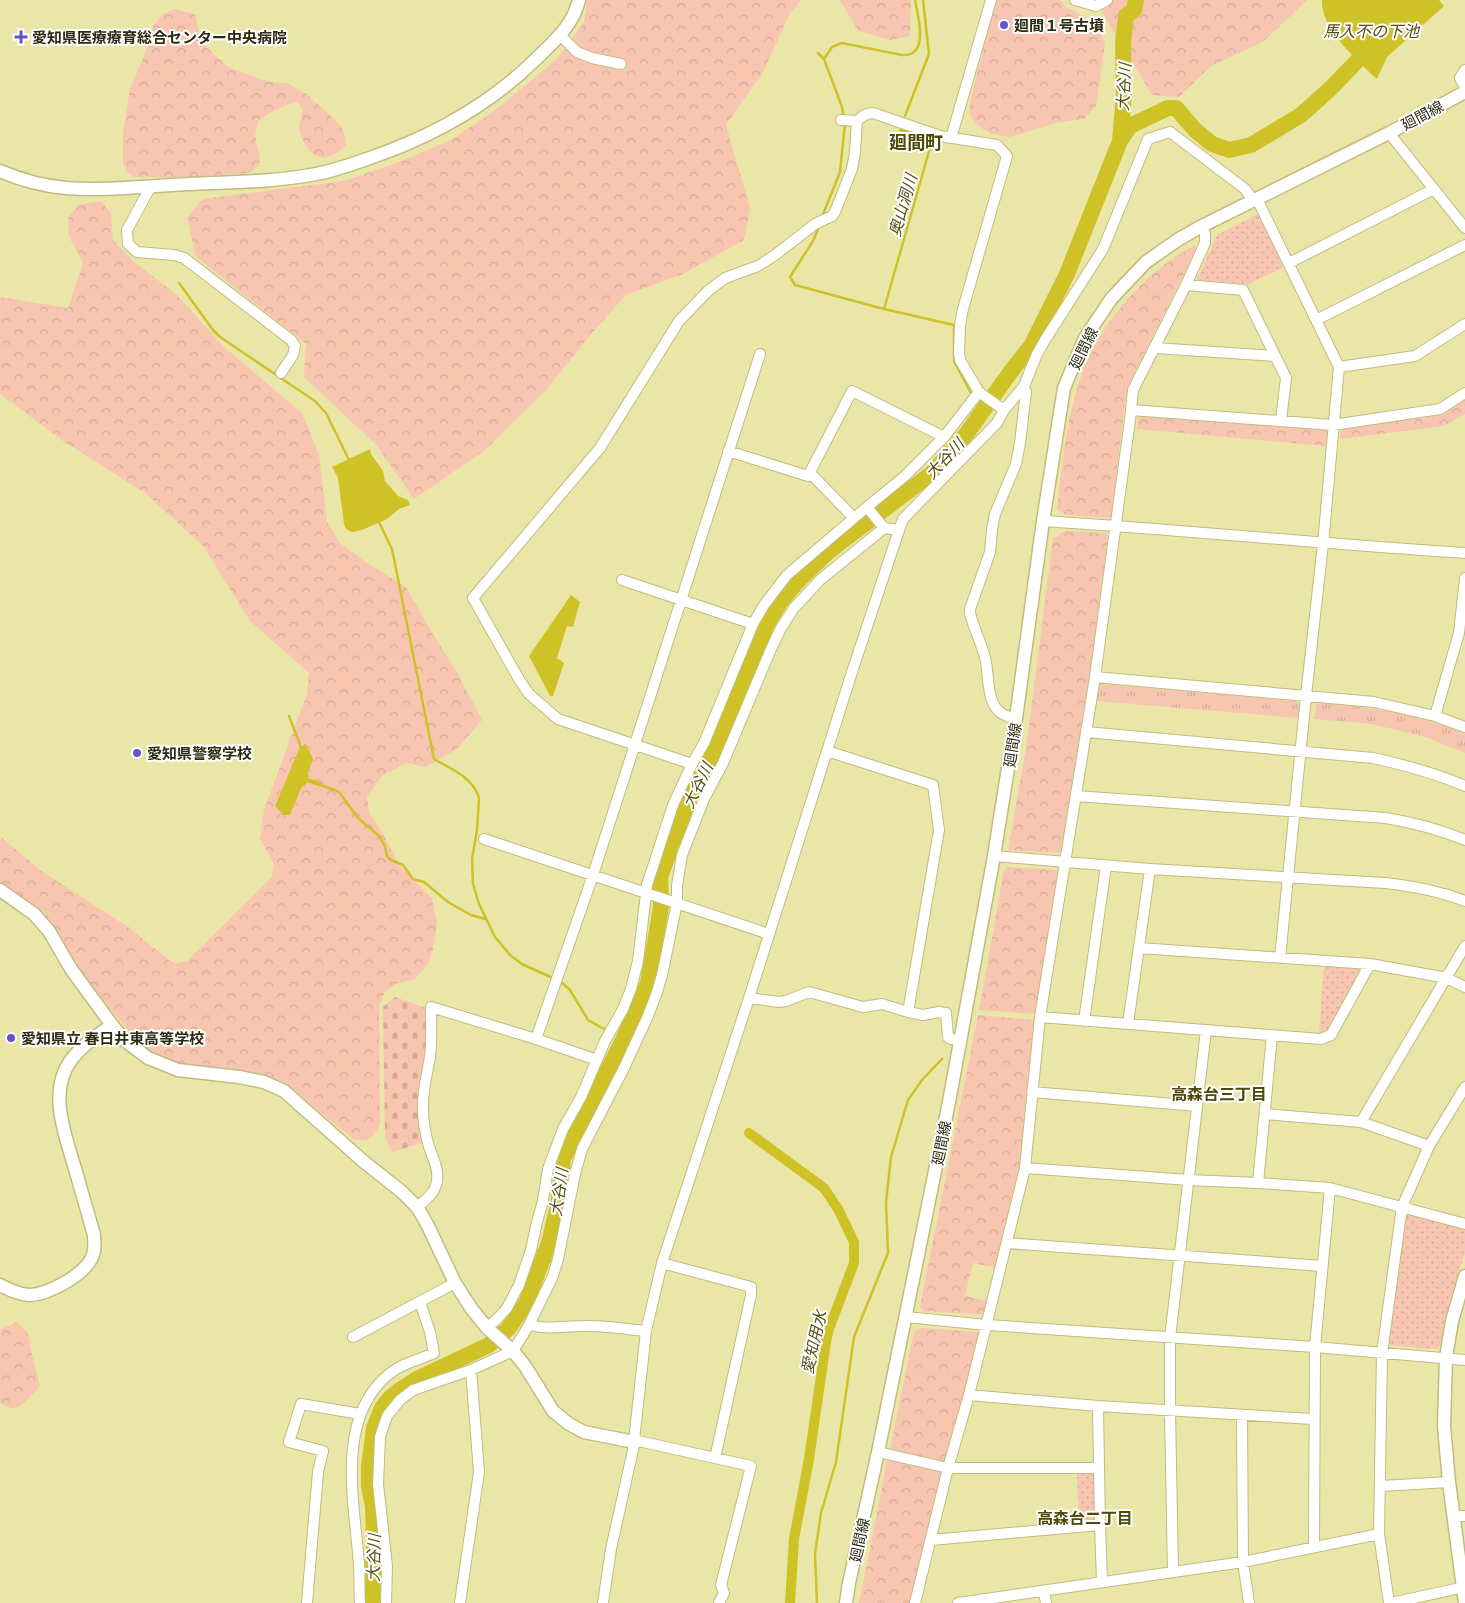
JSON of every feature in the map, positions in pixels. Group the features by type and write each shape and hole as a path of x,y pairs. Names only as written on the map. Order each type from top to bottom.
{"street":[{"path":"0,171 36,183 66,188 104,188 284,178 316,174 340,168 402,147 427,136 485,101 517,78 560,35 570,22 577,9 579,0"},
{"path":"951,138 991,0"},
{"path":"1075,0 1096,6 1107,0"},
{"path":"560,35 578,52 592,58 621,64"},
{"path":"1465,70 1460,78 1465,87"},
{"name":"廻間線","path":"846,1603 949,1102 994,856 1064,388 1085,338 1111,299 1146,262 1202,226 1389,133 1465,92"},
{"path":"692,764 558,719 529,694 473,598 600,448 678,321 708,291 725,278 758,266 821,220 832,216 852,169 855,152 849,120 872,113 940,136 997,145 1007,156 963,309 960,325 959,353 960,360 979,392 1000,408"},
{"path":"603,1603 611,1549 634,1441 646,1331 662,1263 903,519 997,423 1000,408 1024,386 1037,354 1104,249 1148,139 1170,132 1246,189 1255,199 1289,263 1338,367 1323,544 1280,958"},
{"path":"1389,133 1465,228"},
{"path":"151,186 127,230 128,244 137,252 174,255 184,258 291,340 295,346 294,355 281,373"},
{"path":"1289,263 1434,189"},
{"path":"915,1603 948,1468 969,1396 1025,1168 1040,1017 1095,677 1133,390 1205,243 1206,234 1202,226"},
{"path":"1316,320 1465,245"},
{"path":"1186,285 1244,290 1286,378 1281,420"},
{"path":"1338,367 1416,356 1465,324"},
{"path":"1155,348 1275,356"},
{"path":"536,1039 593,875 760,354"},
{"path":"1016,718 1006,717 999,712 990,697 986,662 970,609 990,552 995,514 1016,464 1026,392 1024,386"},
{"path":"728,451 808,476 852,391 944,437"},
{"path":"489,1329 507,1308 519,1285 531,1250 543,1201 548,1169 564,1129 581,1097 605,1041 623,1009 631,989 638,961 646,893 650,876 674,805 692,764 704,743 753,624 764,605 787,575 905,476 944,437 979,392"},
{"path":"1131,410 1333,425 1440,409 1465,393"},
{"path":"810,473 854,518"},
{"path":"867,507 884,528 899,530"},
{"path":"1043,521 1323,544 1465,553"},
{"path":"386,1603 387,1566 378,1484 380,1437 387,1416 400,1400 413,1390 471,1370 513,1351 529,1325 553,1276 582,1149 624,1068 657,992 662,975 682,855 693,825 714,778 723,763 771,649 781,628 794,608 820,580 884,528"},
{"path":"1435,716 1459,633 1465,578"},
{"path":"622,580 753,624"},
{"path":"1095,677 1374,702 1435,716 1465,727"},
{"path":"1086,732 1382,760 1408,765 1444,776 1465,786"},
{"path":"827,751 933,785 939,830 908,1012"},
{"path":"1076,796 1386,818 1442,831 1465,840"},
{"path":"484,839 769,934"},
{"path":"994,856 1106,866 1393,884 1448,894 1465,901"},
{"path":"1084,1020 1106,866"},
{"path":"1128,1024 1150,869"},
{"path":"0,890 34,914 49,931 71,969 124,1040 148,1058 178,1070 239,1076 264,1082 284,1091 363,1161 402,1192 417,1207 455,1283 471,1308 489,1329 513,1351 525,1366 553,1411 569,1424 584,1432 751,1466 721,1584 724,1594 719,1603"},
{"path":"1361,1122 1465,946"},
{"path":"1140,948 1370,964 1447,978 1465,987"},
{"path":"1040,1017 1321,1039 1330,1035 1370,964"},
{"path":"749,998 779,1002 809,992 863,1007 882,1004 908,1012 923,1014 942,1011 946,1013 948,1037 959,1040"},
{"path":"417,1207 428,1199 438,1180 422,1111 423,1088 432,1039 431,1007 597,1060"},
{"path":"0,1285 16,1293 31,1295 45,1292 71,1279 84,1268 94,1252 94,1235 61,1122 60,1091 64,1074 70,1061 84,1046 112,1026"},
{"path":"1173,1572 1170,1338 1206,1030"},
{"path":"1258,1183 1272,1036"},
{"path":"1464,1587 1390,1603 1379,1534 1382,1353 1402,1207 1429,1146 1465,1087"},
{"path":"1032,1092 1198,1106"},
{"path":"1265,1114 1361,1122 1429,1146"},
{"path":"1025,1168 1330,1188 1465,1224"},
{"path":"1314,1547 1315,1347 1330,1188"},
{"path":"1007,1243 1322,1266"},
{"path":"662,1263 751,1287 751,1295 715,1458"},
{"path":"1465,1276 1452,1321 1446,1357 1444,1426 1449,1482 1460,1516 1465,1603"},
{"path":"353,1337 455,1283"},
{"path":"360,1603 359,1566 352,1489 357,1420 366,1402 389,1373 404,1364 434,1353 430,1332 420,1302"},
{"path":"906,1317 1446,1357 1465,1360"},
{"path":"529,1325 553,1328 612,1327 646,1331"},
{"path":"460,1603 479,1472 471,1370"},
{"path":"969,1396 1314,1419"},
{"path":"307,1603 318,1472 323,1451 289,1442 301,1404 360,1414"},
{"path":"1098,1406 1102,1582"},
{"path":"1242,1415 1244,1562 1249,1603"},
{"path":"878,1452 948,1468 1098,1468"},
{"path":"1381,1486 1449,1482"},
{"path":"931,1540 1100,1525"},
{"path":"958,1603 1244,1562 1379,1534"},
{"path":"1044,1592 1046,1603"}],"green space":[{"path":"587,0 801,0 789,15 763,72 726,125 750,208 744,240 683,274 626,295 592,333 547,389 484,451 414,499 377,446 304,377 306,344 196,257 187,218 202,199 343,181 397,163 453,139 498,108 558,58 584,22"},
{"path":"840,0 911,0 910,36 891,40 858,31"},
{"path":"996,0 1060,0 1066,7 1095,23 1102,33 1105,43 1096,106 1084,119 1056,123 1010,137 992,134 976,124 969,112 972,93"},
{"path":"1114,0 1307,0 1263,42 1211,66 1179,97 1152,95 1102,12"},
{"path":"174,9 195,14 199,33 205,46 228,67 269,82 286,83 308,95 341,126 346,139 346,146 325,158 311,152 300,132 299,125 303,111 298,102 277,109 259,120 255,136 260,156 259,165 249,173 192,177 134,177 127,172 123,163 123,133 130,89 144,56 154,25 163,14"},
{"path":"101,201 111,213 113,240 133,261 177,295 222,345 302,413 319,455 327,522 341,544 370,565 406,587 457,672 482,720 457,749 425,767 407,763 383,775 367,796 369,813 382,832 400,866 432,898 437,923 433,950 428,964 415,979 395,984 385,992 379,1004 380,1124 373,1136 367,1139 353,1139 282,1081 257,1074 182,1064 143,1048 82,975 43,911 0,882 0,836 40,870 128,927 174,964 187,961 272,877 274,864 260,839 264,810 307,694 309,673 249,620 204,547 145,493 63,441 0,394 0,297 68,308 83,263 69,236 68,218 78,205"},
{"path":"1258,214 1283,267 1249,284 1197,280 1217,235"},
{"path":"1194,245 1197,248 1127,388 1111,517 1066,515 1057,509 1067,434 1077,389 1095,345 1122,306 1138,288 1155,272"},
{"path":"1465,396 1465,414 1444,426 1340,439 1341,428 1440,412"},
{"path":"1138,416 1328,428 1326,446 1137,429"},
{"path":"1064,531 1106,533 1108,537 1090,673 1061,851 1058,853 1008,850 1026,748 1053,539"},
{"path":"1102,684 1297,701 1299,704 1298,718 1096,701 1099,686"},
{"path":"1319,703 1393,712 1447,727 1465,734 1465,753 1428,738 1372,724 1315,719 1316,705"},
{"path":"1007,867 1056,870 1059,873 1035,1014 979,1010 1004,870"},
{"path":"1324,965 1360,967 1363,971 1327,1033 1319,1034"},
{"path":"395,997 426,1008 429,1039 425,1142 392,1152 385,1137 383,1007"},
{"path":"978,1015 1035,1020 1020,1169 997,1268 973,1263 965,1296 988,1301 985,1315 924,1311 920,1307"},
{"path":"1408,1213 1465,1227 1465,1253 1444,1322 1440,1346 1435,1349 1387,1345 1405,1215"},
{"path":"17,1322 28,1333 40,1386 24,1403 14,1409 0,1403 0,1330"},
{"path":"920,1328 981,1332 948,1459 943,1462 890,1449 914,1332"},
{"path":"888,1458 941,1470 943,1475 911,1603 859,1603"},
{"path":"1077,1473 1093,1473 1095,1477 1096,1519 1093,1522 1079,1524"}],"water":[{"name":"馬入不の下池","path":"1322,0 1439,0 1444,6 1387,57 1377,79 1334,33 1323,11"},
{"path":"370,449 371,454 383,471 385,481 398,496 408,500 410,505 399,509 387,519 362,530 352,532 346,529 344,524 338,478 332,467"},
{"path":"571,595 580,602 573,627 567,626 557,658 564,663 553,696 550,696 529,656"},
{"path":"305,743 313,759 308,772 308,778 323,783 321,787 307,782 305,786 302,786 290,815 284,815 275,806 300,747"}],"waterway":[{"path":"824,59 832,47 842,43 902,55 911,54 919,43 920,34 915,0"},
{"name":"奥山洞川","path":"905,116 929,54 923,0"},
{"name":"大谷川","path":"372,1603 374,1539 369,1466 374,1428 382,1408 390,1398 417,1379 489,1345 508,1329 526,1303 549,1243 558,1205 563,1159 624,1038 648,983 661,907 660,877 688,801 721,737 766,626 780,602 798,581 828,552 932,473 967,433 1031,346 1067,274 1120,141 1124,94 1123,42 1126,16 1134,10 1136,0"},
{"path":"818,53 824,59 842,107 844,118"},
{"path":"1120,141 1130,126 1168,108 1176,108 1195,130 1212,144 1229,150 1251,145 1301,115 1362,56"},
{"path":"822,217 840,172 845,123"},
{"name":"奥山洞川","path":"884,309 932,141 900,130"},
{"path":"819,227 813,241 790,277 795,285 884,309 954,325 954,361 972,395"},
{"path":"179,283 220,337 315,401 326,413 350,462"},
{"name":"大谷川","path":"978,406 982,413"},
{"path":"378,520 392,549 434,759 467,779 472,784 479,798 477,830 472,859 473,884 479,904 495,937 510,955 522,964 555,979"},
{"path":"289,716 301,749"},
{"path":"321,785 339,792 358,818 379,836 385,846 387,856 391,860 403,865 413,879 424,882 448,902 471,915 485,919"},
{"path":"560,981 570,990 588,1020 606,1030"},
{"path":"817,1603 815,1554 821,1513 836,1462 854,1337 888,1253 886,1202 891,1157 908,1100 922,1080 942,1059"},
{"name":"愛知用水","path":"749,1133 824,1188 838,1209 854,1242 854,1263 829,1329 826,1342 809,1459 794,1539 790,1603"}],"place":[{"name":"廻間１号古墳","path":"1004,25"},
{"name":"愛知県医療療育総合センター中央病院","path":"21,37"},
{"name":"愛知県警察学校","path":"137,753"},
{"name":"愛知県立 春日井東高等学校","path":"11,1038"}],"district":[{"name":"廻間町","path":"916,142"},
{"name":"高森台三丁目","path":"1219,1093"},
{"name":"高森台二丁目","path":"1085,1517"}]}
